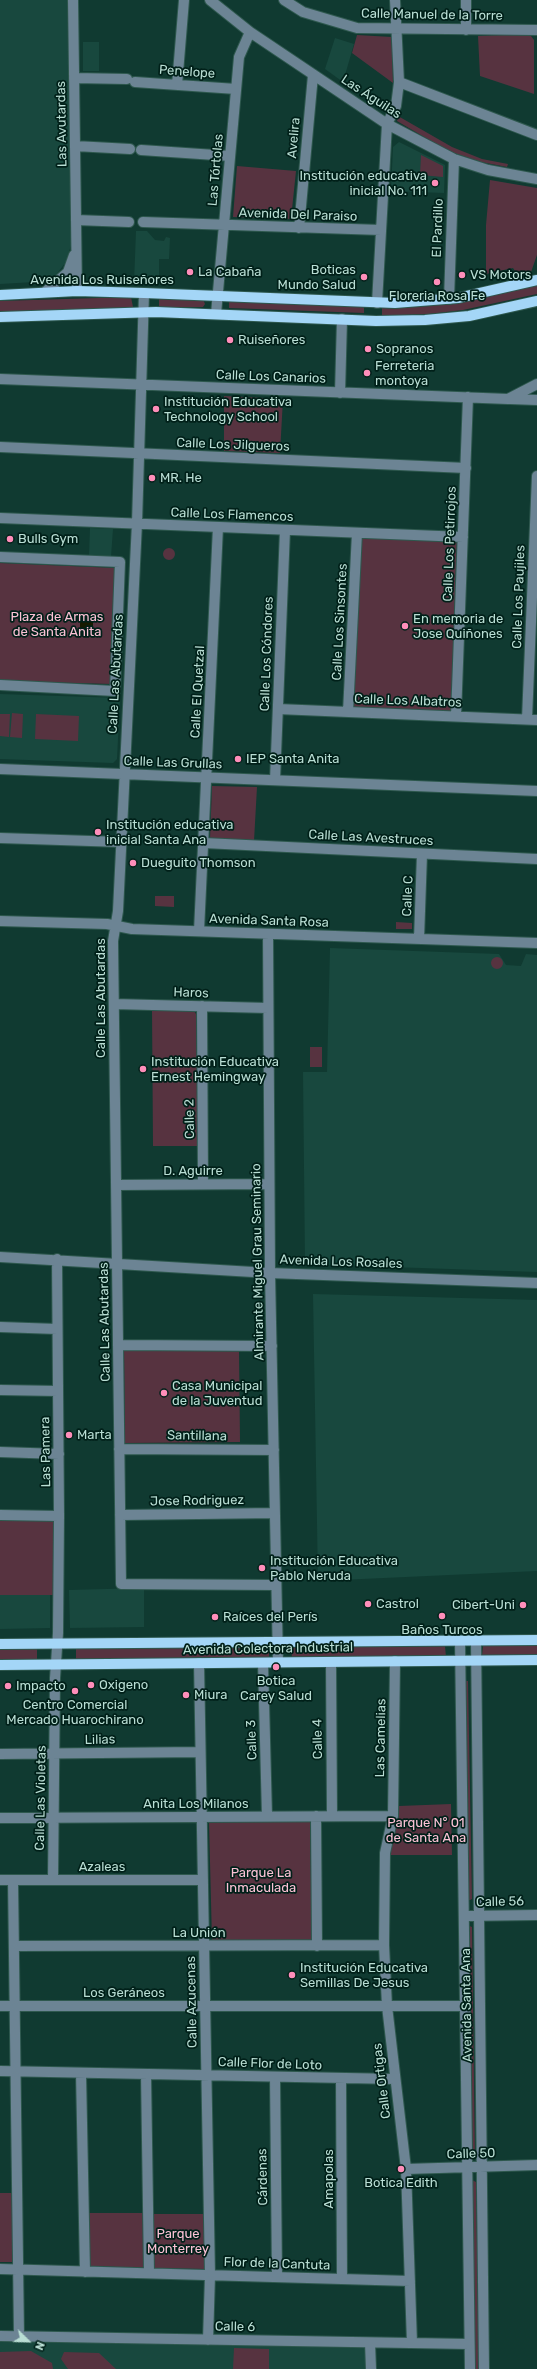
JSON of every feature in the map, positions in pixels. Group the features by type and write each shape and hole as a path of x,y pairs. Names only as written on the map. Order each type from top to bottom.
{"main road":[{"name":"Avenida Los Ruiseñores","path":"0,295 77,291 218,294 377,303 448,299 537,280"},
{"path":"0,317 144,312 342,319 425,320 469,316 537,301"},
{"name":"Avenida Colectora Industrial","path":"0,1644 537,1640"},
{"name":"Avenida Colectora Industrial","path":"0,1665 537,1660"}],"street":[{"name":"Las Avutardas","path":"73,0 77,291"},
{"path":"177,85 184,0"},
{"name":"Las Águilas","path":"210,0 250,32 387,124 454,159 488,170 537,179"},
{"name":"Calle Manuel de la Torre","path":"284,0 303,12 329,21 358,28 397,30 537,30"},
{"path":"377,303 387,124 396,106 399,82 395,0"},
{"path":"466,0 466,30"},
{"name":"Las Tórtolas","path":"216,314 239,57 250,32"},
{"name":"Avelira","path":"299,228 313,75"},
{"name":"Penelope","path":"74,78 131,80 236,89"},
{"path":"399,82 537,135"},
{"path":"75,146 130,149"},
{"path":"141,150 230,156"},
{"name":"El Pardillo","path":"448,299 454,159"},
{"path":"76,220 129,222"},
{"name":"Avenida Del Paraiso","path":"143,222 381,230"},
{"name":"Las Avutardas","path":"45,292 68,272 76,248"},
{"name":"Calle Las Abutardas","path":"144,293 137,523 121,842 113,941 121,1584 276,1585"},
{"path":"340,393 342,319"},
{"name":"Calle Los Canarios","path":"0,379 537,400"},
{"path":"508,399 537,384"},
{"name":"Calle Los Petirrojos","path":"456,716 468,397"},
{"name":"Calle Los Jilgueros","path":"0,446 140,454 466,468"},
{"name":"Calle Los Paujiles","path":"532,719 537,476"},
{"name":"Calle Los Flamencos","path":"0,518 463,537"},
{"name":"Calle El Quetzal","path":"199,931 218,527"},
{"name":"Calle Los Cóndores","path":"275,780 285,530"},
{"name":"Calle Los Sinsontes","path":"348,712 356,533"},
{"path":"0,557 120,562 115,691 0,685"},
{"name":"Calle Los Albatros","path":"278,709 532,719"},
{"name":"Calle Las Grullas","path":"0,769 537,791"},
{"path":"0,838 121,842"},
{"name":"Calle Las Avestruces","path":"204,843 537,859"},
{"name":"Calle C","path":"419,939 422,854"},
{"name":"Avenida Santa Rosa","path":"0,921 115,925 127,928 268,934 537,943"},
{"name":"Almirante Miguel Grau Seminario","path":"268,934 270,1273 278,1662"},
{"name":"Haros","path":"114,1004 268,1008"},
{"name":"Calle 2","path":"202,1006 203,1184"},
{"name":"D. Aguirre","path":"116,1185 269,1184"},
{"name":"Avenida Los Rosales","path":"0,1257 57,1259 270,1273 537,1283"},
{"name":"Las Pamera","path":"57,1259 60,1516 58,1644"},
{"path":"0,1327 58,1329"},
{"path":"118,1345 272,1346"},
{"path":"0,1390 58,1391"},
{"name":"Santillana","path":"119,1449 274,1450"},
{"path":"0,1452 59,1454"},
{"name":"Jose Rodriguez","path":"120,1515 275,1513"},
{"path":"0,1515 60,1516"},
{"name":"Avenida Santa Ana","path":"460,1641 470,2369"},
{"name":"Avenida Santa Ana","path":"476,1641 484,2369"},
{"name":"Calle Las Violetas","path":"53,1880 56,1664 58,1644"},
{"name":"Las Camelias","path":"393,1816 395,1661"},
{"name":"Calle 3","path":"263,1662 268,1816"},
{"name":"Calle 4","path":"331,1662 332,1816"},
{"name":"Calle Azucenas","path":"200,1663 203,1946 210,2275 208,2340"},
{"name":"Lilias","path":"0,1754 200,1752"},
{"path":"316,1816 317,1946"},
{"name":"Anita Los Milanos","path":"0,1818 393,1816"},
{"name":"Calle Ortigas","path":"393,1816 386,1853 384,1945 387,2006 406,2169 412,2343"},
{"name":"Azaleas","path":"0,1880 203,1880"},
{"path":"13,1880 19,2337"},
{"name":"Calle 56","path":"464,1916 537,1915"},
{"name":"La Unión","path":"14,1946 384,1945"},
{"name":"Los Geráneos","path":"0,2006 465,2006"},
{"name":"Calle Flor de Loto","path":"0,2071 395,2079"},
{"path":"81,2072 85,2272"},
{"path":"146,2074 149,2274"},
{"name":"Cárdenas","path":"275,2077 278,2277"},
{"name":"Amapolas","path":"341,2079 342,2279"},
{"name":"Calle 50","path":"406,2169 537,2165"},
{"name":"Flor de la Cantuta","path":"0,2269 410,2281"},
{"name":"Calle 6","path":"0,2336 469,2344"},
{"path":"370,2343 371,2369"}],"shaded area":[{"path":"0,0 67,0 71,245 66,262 51,281 0,284"},
{"path":"335,38 354,44 343,82 325,69"},
{"path":"83,42 99,42 99,71 83,71"},
{"path":"399,142 445,165 444,193 391,191 393,147"},
{"path":"136,231 147,231 155,240 164,241 166,237 170,238 169,259 159,259 159,284 134,283"},
{"path":"90,528 113,529 111,557 89,556"},
{"path":"85,613 93,616 93,633 87,636 80,632 80,616"},
{"path":"0,694 120,698 117,759 113,763 0,759"},
{"path":"330,948 499,954 506,965 521,966 526,954 537,955 537,1272 305,1264 303,1072 327,1072"},
{"path":"313,1294 537,1300 537,1571 318,1581"},
{"path":"144,1588 144,1627 70,1628 69,1590"},
{"path":"0,1595 50,1595 50,1628 0,1629"},
{"path":"0,2341 365,2348 365,2369 0,2369"}],"green space":[{"path":"527,34 534,40 534,94 480,76 478,36"},
{"path":"357,35 392,37 393,83 352,53"},
{"path":"398,116 452,147 482,159 508,164 507,167 481,162 448,151 397,121"},
{"path":"421,155 443,166 443,177 420,175"},
{"path":"237,166 296,171 291,219 233,217"},
{"path":"490,180 537,188 537,255 531,272 517,274 513,268 486,274 486,225"},
{"path":"537,285 537,294 463,310 429,314 382,316 382,308 429,306"},
{"path":"131,297 133,307 131,309 0,314 0,301"},
{"path":"159,297 203,299 205,304 203,307 159,307"},
{"path":"229,300 364,306 364,313 229,308"},
{"path":"224,396 283,399 280,453 224,451"},
{"path":"360,537 457,540 451,711 354,707"},
{"path":"169,548 173,550 175,554 173,558 169,560 165,558 163,554 165,550"},
{"name":"Plaza de Armas de Santa Anita","path":"0,563 116,568 112,684 0,681"},
{"path":"12,713 23,714 22,738 10,737"},
{"path":"0,714 10,714 9,737 0,736"},
{"path":"36,714 79,716 78,741 35,739"},
{"path":"212,786 257,787 254,841 210,839"},
{"path":"155,896 174,896 174,907 155,906"},
{"path":"396,922 412,923 412,929 396,929"},
{"path":"499,957 502,958 502,968 495,969 492,968 491,961 492,958"},
{"path":"152,1010 194,1011 196,1014 198,1146 153,1146"},
{"path":"310,1047 322,1047 322,1067 310,1067"},
{"path":"239,1350 240,1442 125,1443 124,1351"},
{"path":"0,1520 54,1521 53,1595 0,1595"},
{"path":"537,1645 537,1655 482,1655 483,1646"},
{"path":"445,1646 446,1657 292,1659 291,1647"},
{"path":"269,1647 269,1659 76,1659 76,1648"},
{"path":"0,1648 37,1648 37,1660 0,1660"},
{"path":"462,1681 468,1681 472,1899 470,1900 467,1900"},
{"name":"Parque N° 01 de Santa Ana","path":"451,1804 452,1855 390,1855 399,1806"},
{"name":"Parque La Inmaculada","path":"209,1822 310,1822 312,1940 212,1941"},
{"path":"467,1925 472,1927 475,2156 473,2157 470,2157"},
{"path":"472,2180 476,2182 479,2369 472,2369"},
{"path":"0,2193 13,2193 12,2262 0,2262"},
{"path":"88,2213 144,2213 144,2268 88,2266"},
{"name":"Parque Monterrey","path":"151,2214 204,2214 204,2269 151,2268"},
{"path":"234,2348 269,2349 269,2369 233,2369"},
{"path":"31,2351 52,2363 53,2369 0,2369 0,2352"},
{"path":"64,2352 99,2353 116,2369 68,2369 61,2359"}],"place":[{"name":"Institución educativa inicial No. 111","path":"435,183"},
{"name":"La Cabaña","path":"190,272"},
{"name":"VS Motors","path":"462,275"},
{"name":"Boticas Mundo Salud","path":"364,277"},
{"name":"Floreria Rosa Fe","path":"437,282"},
{"name":"Ruiseñores","path":"230,340"},
{"name":"Sopranos","path":"368,349"},
{"name":"Ferreteria montoya","path":"367,373"},
{"name":"Institución Educativa Technology School","path":"156,409"},
{"name":"MR. He","path":"152,478"},
{"name":"Bulls Gym","path":"10,539"},
{"name":"En memoria de Jose Quiñones","path":"405,626"},
{"name":"IEP Santa Anita","path":"238,759"},
{"name":"Institución educativa inicial Santa Ana","path":"98,832"},
{"name":"Dueguito Thomson","path":"133,863"},
{"name":"Institución Educativa Ernest Hemingway","path":"143,1069"},
{"name":"Casa Municipal de la Juventud","path":"164,1393"},
{"name":"Marta","path":"69,1435"},
{"name":"Institución Educativa Pablo Neruda","path":"262,1568"},
{"name":"Castrol","path":"368,1604"},
{"name":"Cibert-Uni","path":"523,1605"},
{"name":"Baños Turcos","path":"442,1616"},
{"name":"Raíces del Perís","path":"215,1617"},
{"name":"Botica Carey Salud","path":"276,1667"},
{"name":"Oxigeno","path":"91,1685"},
{"name":"Impacto","path":"8,1686"},
{"name":"Centro Comercial Mercado Huarochirano","path":"75,1691"},
{"name":"Miura","path":"186,1695"},
{"name":"Institución Educativa Semillas De Jesus","path":"292,1975"},
{"name":"Botica Edith","path":"401,2169"}]}
